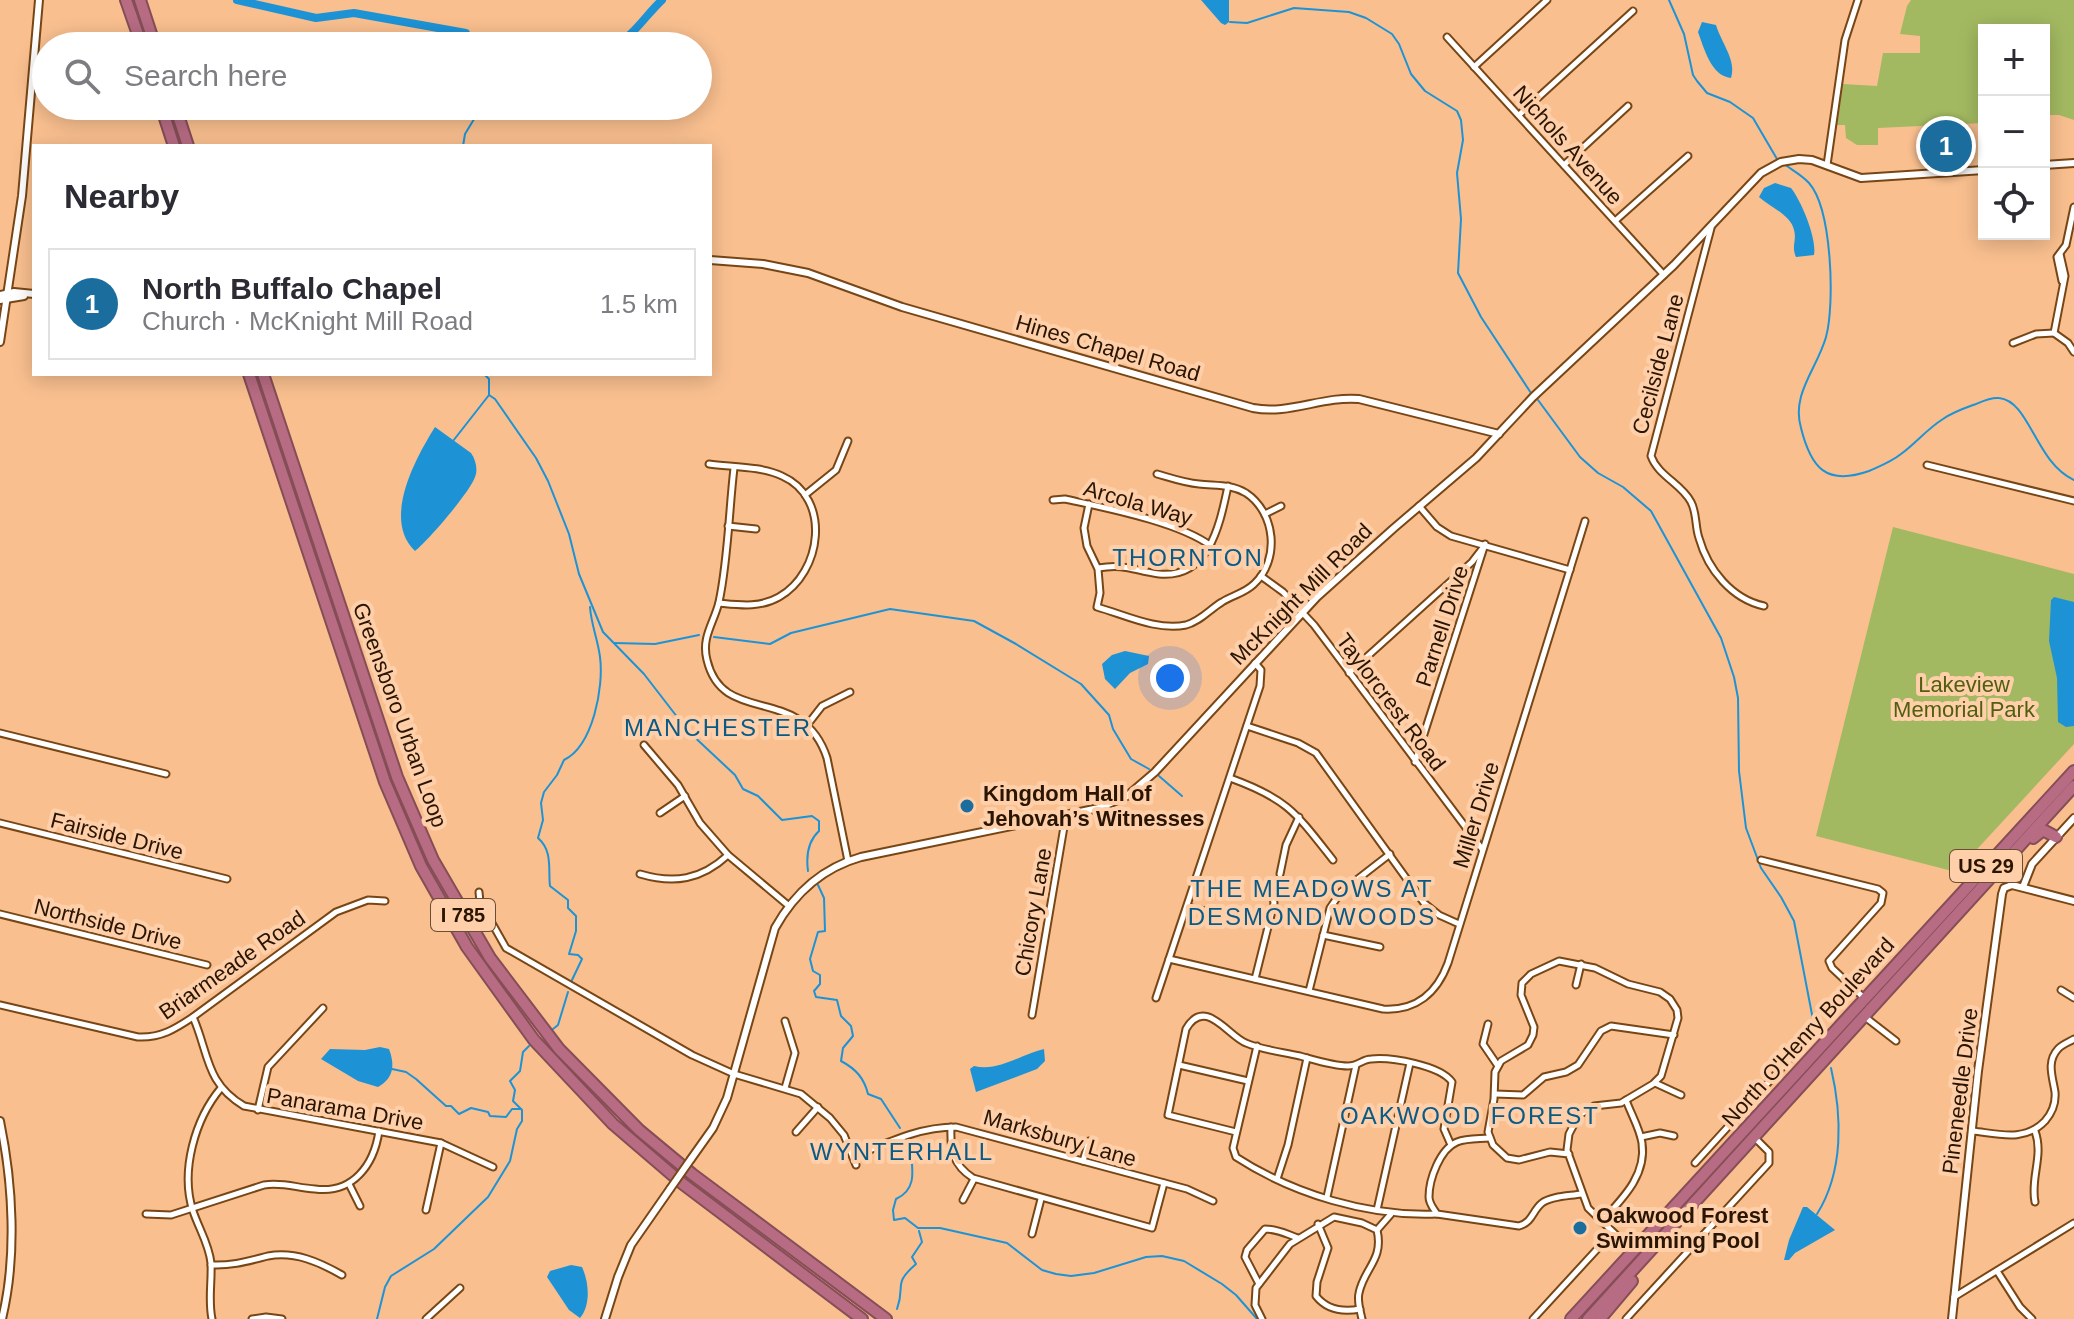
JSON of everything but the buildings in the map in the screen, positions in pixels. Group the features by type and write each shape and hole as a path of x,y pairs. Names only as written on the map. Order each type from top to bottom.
{"highway":[{"path":"126,0 137,32"},
{"path":"140,0 150,32"},
{"path":"166,120 173,144"},
{"path":"180,120 187,144"},
{"name":"Greensboro Urban Loop","path":"250,376 385,782 421,866 467,947 534,1040 613,1124 683,1184 859,1317"},
{"name":"Greensboro Urban Loop","path":"264,376 405,798 444,881 490,958 544,1031 622,1114 682,1167 886,1319"},
{"name":"North O'Henry Boulevard","path":"1588,1319 1696,1201 1796,1075 2074,771"},
{"path":"2056,837 2051,821 2074,788"},
{"name":"North O'Henry Boulevard","path":"1571,1319 1633,1250 1831,1051 2074,788"},
{"path":"1996,871 2039,832 2046,830 2056,837"},
{"path":"1831,1051 1864,1008 1865,998"},
{"path":"1600,1319 1696,1201"}],"street":[{"path":"36,32 39,0"},
{"path":"1474,67 1547,0"},
{"path":"1827,165 1845,40 1858,0"},
{"path":"1519,115 1633,11"},
{"name":"Nichols Avenue","path":"1447,37 1664,275"},
{"path":"0,342 4,297 22,194 32,80"},
{"path":"1564,165 1628,106"},
{"path":"1615,221 1688,156"},
{"name":"McKnight Mill Road","path":"605,1319 621,1266 631,1245 718,1118 734,1074 770,940 789,906 817,878 848,861 1099,808 1134,792 1303,612 1476,458 1547,383 1664,275 1755,179 1773,166 1799,159 1827,165 1853,176 1873,178 1978,170"},
{"path":"2050,165 2074,163"},
{"path":"2054,333 2065,276 2058,256 2066,245 2074,207"},
{"name":"Cecilside Lane","path":"1711,227 1651,456 1655,465 1690,499 1699,541 1715,572 1738,595 1764,606"},
{"name":"Hines Chapel Road","path":"712,260 763,264 808,273 911,310 1253,408 1279,411 1339,399 1359,399 1499,434"},
{"path":"4,297 32,294"},
{"path":"2013,343 2040,333 2054,333 2074,352"},
{"path":"805,495 836,470 848,441"},
{"path":"709,464 781,475 805,495 816,518 817,532 812,554 801,577 790,590 763,604 719,603"},
{"path":"1927,465 2074,501"},
{"path":"734,468 719,603 708,627 705,644 710,669 722,687 740,700 786,712 808,724 821,742 848,861"},
{"path":"1089,504 1084,528 1087,546 1098,569 1100,593 1097,607 1151,624 1189,624 1246,590 1261,576 1272,544 1265,514 1246,493 1228,486 1199,484 1157,474"},
{"path":"1098,569 1125,565 1160,574 1178,572 1201,559 1216,536 1228,486"},
{"name":"Arcola Way","path":"1053,500 1089,504 1163,525 1200,538 1211,546"},
{"path":"1265,514 1281,506"},
{"path":"1419,506 1446,534 1570,570"},
{"name":"Miller Drive","path":"1169,959 1383,1009 1411,1005 1432,992 1448,963 1585,521"},
{"path":"728,526 756,529"},
{"path":"1349,673 1472,562 1485,544"},
{"name":"Parnell Drive","path":"1415,762 1485,544"},
{"name":"Taylorcrest Road","path":"1261,576 1303,612 1482,850"},
{"path":"1156,998 1263,678 1255,663"},
{"path":"808,724 822,706 850,692"},
{"path":"1247,726 1298,743 1316,753 1432,910 1459,924"},
{"path":"0,733 166,774"},
{"path":"644,745 685,796 700,823 728,855 789,906"},
{"path":"1229,778 1269,793 1287,805 1333,860"},
{"path":"660,813 685,796"},
{"name":"Chicory Lane","path":"1032,1015 1066,815"},
{"path":"1280,874 1286,845 1299,817"},
{"path":"2074,818 2032,864 2023,887 2074,901"},
{"name":"Fairside Drive","path":"0,823 227,879"},
{"path":"1309,991 1330,908 1341,892 1390,854"},
{"path":"640,874 661,879 685,879 710,870 728,855"},
{"path":"1761,860 1878,889 1883,893 1881,903 1829,961 1832,968 1865,998"},
{"name":"Pineneedle Drive","path":"1952,1319 2002,894 2004,888 2012,885 2023,887"},
{"path":"1255,979 1275,898 1272,891"},
{"path":"479,892 480,902 506,948 662,1039 734,1074 785,1088 818,1107 844,1135 856,1165"},
{"name":"Briarmeade Road","path":"0,1005 138,1037 168,1033 336,912 366,900 379,898 385,901"},
{"path":"1187,907 1269,926"},
{"name":"Northside Drive","path":"0,914 207,965"},
{"path":"1322,935 1380,947"},
{"path":"1569,1154 1550,1152 1519,1160 1499,1152 1489,1138 1494,1077 1498,1066 1504,1058 1529,1044 1533,1035 1534,1027 1521,995 1525,979 1555,962 1581,964 1601,970 1628,984 1667,996 1677,1010 1664,1070 1655,1083 1621,1103 1594,1106 1579,1115 1569,1134 1569,1154 1588,1208 1633,1250"},
{"path":"1576,985 1581,964"},
{"path":"2061,990 2074,998"},
{"path":"258,1110 268,1067 323,1008"},
{"path":"1864,1016 1896,1041"},
{"path":"193,1017 209,1066 221,1088 206,1108 195,1141 188,1181 192,1208 205,1238 211,1265 208,1296 212,1319"},
{"path":"1236,1132 1168,1115 1186,1029 1190,1022 1198,1018 1221,1022 1239,1040 1307,1058 1345,1066 1371,1059 1439,1069 1452,1082 1444,1126 1451,1145"},
{"path":"785,1021 795,1053 785,1088"},
{"path":"1488,1024 1483,1044 1498,1066"},
{"path":"1495,1094 1523,1095 1544,1077 1573,1069 1583,1060 1601,1031 1611,1026 1674,1035"},
{"path":"1973,1131 2016,1135 2035,1131 2049,1117 2054,1105 2050,1068 2053,1059 2058,1049 2074,1039"},
{"path":"1257,1046 1233,1148 1236,1157 1277,1179 1327,1197 1391,1214 1437,1214 1519,1226 1531,1220 1546,1200 1581,1194"},
{"path":"1695,1163 1796,1052"},
{"path":"1277,1179 1288,1145 1307,1058"},
{"path":"1377,1210 1410,1063"},
{"path":"1178,1065 1248,1081"},
{"path":"1327,1197 1356,1065"},
{"path":"1655,1083 1681,1095"},
{"name":"Panarama Drive","path":"221,1088 244,1106 441,1143 493,1167"},
{"path":"1601,1222 1634,1184 1642,1155 1641,1137 1626,1100"},
{"path":"796,1132 818,1107"},
{"path":"1626,1319 1767,1166 1770,1155 1735,1119"},
{"path":"0,1121 6,1156 10,1221 9,1277 2,1319"},
{"name":"Marksbury Lane","path":"853,1157 933,1127 970,1129 1164,1183 1213,1201"},
{"path":"951,1127 953,1155 958,1166 974,1179 1041,1199 1152,1228 1164,1183"},
{"path":"146,1214 171,1215 264,1185 280,1183 326,1190 349,1184 372,1160 379,1131"},
{"path":"2035,1131 2040,1156 2033,1190 2035,1202"},
{"path":"1641,1137 1660,1133 1674,1136"},
{"path":"1437,1214 1430,1203 1430,1193 1438,1164 1451,1145 1464,1140 1489,1138"},
{"path":"1083,1161 1089,1141"},
{"path":"426,1210 441,1143"},
{"path":"963,1200 974,1179"},
{"path":"349,1184 360,1206"},
{"path":"1032,1234 1041,1199"},
{"path":"1362,1319 1358,1297 1361,1285 1371,1268 1379,1243 1377,1230 1391,1214"},
{"path":"1262,1319 1255,1305 1254,1293 1290,1244 1318,1224 1334,1217 1377,1230"},
{"path":"1954,1297 2074,1223"},
{"path":"1318,1224 1328,1248 1317,1282 1316,1296 1330,1307 1348,1311 1360,1309"},
{"path":"1259,1284 1245,1257 1256,1238 1265,1229 1278,1229 1298,1238"},
{"path":"1533,1319 1612,1233"},
{"path":"211,1265 245,1263 271,1256 298,1256 318,1262 342,1275"},
{"path":"1997,1271 2030,1319"},
{"path":"426,1319 460,1288"},
{"path":"252,1319 282,1319"}],"green space":[{"path":"1911,0 2074,0 2074,120 2050,115 2050,24 1978,24 1978,123 1878,128 1878,145 1857,145 1846,138 1845,125 1837,125 1843,84 1877,86 1883,53 1920,53 1920,36 1900,34"},
{"name":"Lakeview Memorial Park","path":"1893,527 2074,574 2074,744 1956,872 1816,836"}],"water":[{"path":"1201,0 1229,0 1229,22 1225,25 1221,23"},
{"path":"1702,22 1716,25 1732,65 1731,78 1718,72 1709,60 1698,32"},
{"path":"1775,183 1791,188 1800,202 1811,230 1814,255 1796,257 1792,225 1759,197 1764,188"},
{"path":"435,427 471,453 476,474 457,505 415,551 401,523 402,507 411,472"},
{"path":"2054,597 2074,602 2074,726 2066,727 2058,722 2057,678 2049,641 2051,600"},
{"path":"1125,651 1149,656 1148,664 1130,673 1115,689 1105,679 1102,664 1112,655"},
{"path":"330,1049 389,1049 392,1066 387,1080 378,1087 358,1081 321,1059"},
{"path":"1044,1049 1045,1061 1037,1069 976,1092 970,1069 974,1066 1001,1065"},
{"path":"1803,1207 1835,1230 1795,1253 1789,1260 1784,1260 1789,1240"},
{"path":"571,1265 582,1267 586,1279 587,1300 580,1318 569,1310 547,1277 550,1271"}],"waterway":[{"path":"237,0 316,18 354,13 460,32"},
{"path":"633,32 662,0"},
{"path":"1669,0 1684,34 1697,81 1707,93 1730,102 1753,118 1777,159"},
{"path":"1230,22 1247,23 1294,8 1349,12 1366,18 1392,34 1411,74 1425,91 1457,111 1463,140 1457,173 1461,219 1458,273 1481,317 1531,393"},
{"path":"463,144 474,120"},
{"path":"1784,164 1806,180 1817,196 1830,257 1826,337 1799,404 1805,442 1816,463 1831,475 1854,475 1869,471 1897,457 1951,414 1999,398 2010,402 2018,410 2050,460 2074,480"},
{"path":"453,441 489,395 489,379 486,376"},
{"path":"489,395 495,399 536,458 548,481 569,534 579,574 603,632 644,674 688,731 735,775 743,789 758,796 782,820 812,816 819,821 819,831 809,849 808,871"},
{"path":"1538,400 1580,457 1651,511 1721,638 1738,698 1739,771 1746,828 1761,868 1794,921 1815,1030"},
{"path":"572,980 582,959 569,954 576,931 576,916 568,908 568,900 550,886 548,854 538,838 543,820 541,803 544,792 564,760 582,742 598,699 600,657 590,607"},
{"path":"714,637 770,644 791,633 890,609 974,621 1081,684 1109,715 1113,729 1131,759 1149,769"},
{"path":"614,643 655,644 699,635"},
{"path":"1159,776 1182,796"},
{"path":"818,885 824,898 825,931 818,932 810,959 813,971 820,975 820,984 814,991 816,997 837,1000 841,1016 851,1026 853,1036 843,1048 841,1061 859,1074 868,1094 881,1099 900,1128"},
{"path":"553,1029 558,1025 568,992"},
{"path":"377,1319 391,1276 434,1249 488,1197 510,1161 517,1129 522,1121 522,1110 513,1101 515,1090 510,1081 520,1071 523,1052 529,1046"},
{"path":"1817,1214 1832,1180 1838,1142 1839,1124 1831,1068"},
{"path":"392,1069 406,1072 459,1114 471,1108 488,1112 490,1116 506,1117 512,1109 520,1109"},
{"path":"910,1143 911,1182 904,1194 896,1199 894,1220 905,1218 918,1228 940,1228 1007,1243 1042,1270 1056,1274 1094,1273 1146,1257 1162,1256 1184,1261 1236,1295 1257,1319"},
{"path":"897,1309 904,1276 916,1264 912,1257 922,1242 919,1231"}],"place":[{"name":"North Buffalo Chapel","path":"1946,146"},
{"name":"Kingdom Hall of Jehovah’s Witnesses","path":"967,806"},
{"name":"Oakwood Forest Swimming Pool","path":"1580,1228"}],"district":[{"name":"THORNTON","path":"1188,557"},
{"name":"MANCHESTER","path":"718,727"},
{"name":"THE MEADOWS AT DESMOND WOODS","path":"1312,902"},
{"name":"OAKWOOD FOREST","path":"1470,1115"},
{"name":"WYNTERHALL","path":"902,1151"}]}
